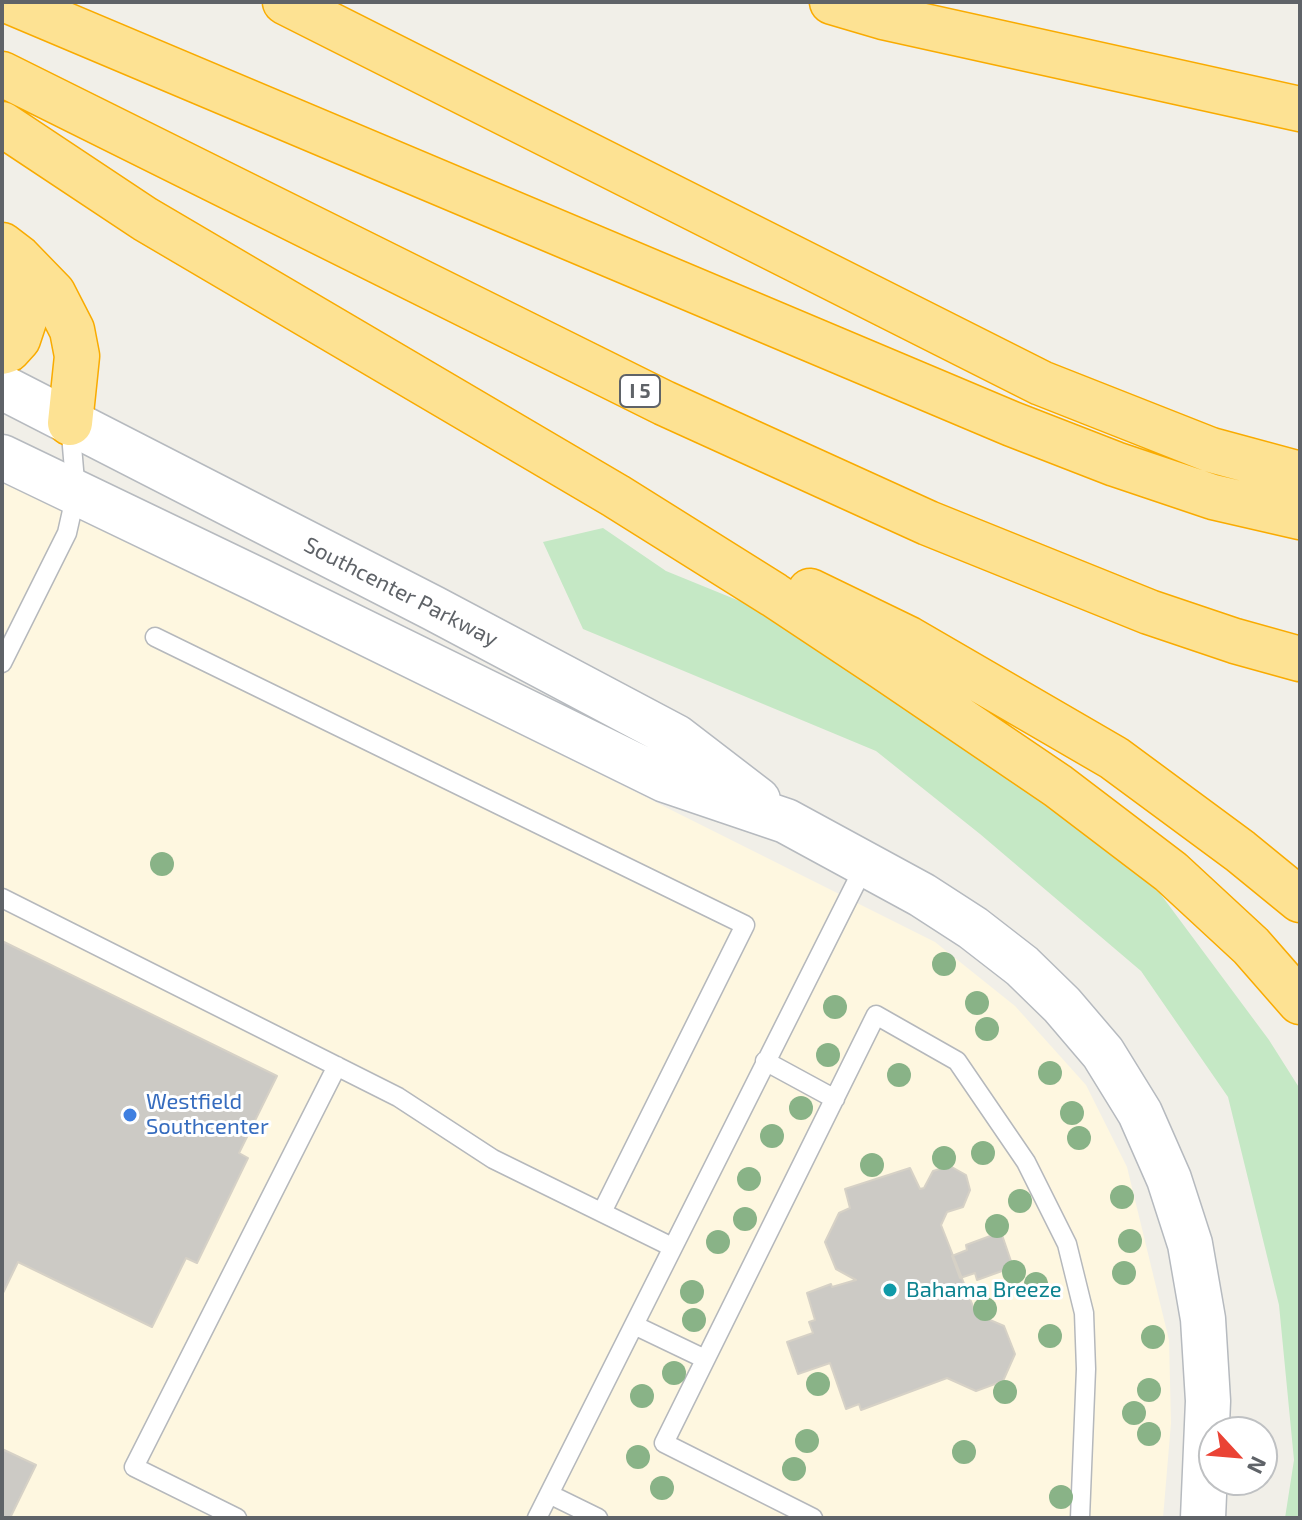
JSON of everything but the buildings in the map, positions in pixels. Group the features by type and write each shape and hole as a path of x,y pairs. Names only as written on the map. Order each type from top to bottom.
{"highway":[{"path":"11,2 1012,424 1115,464 1213,497 1300,517"},
{"path":"285,2 1041,383 1211,450 1300,474"},
{"path":"832,2 883,17 1300,109"},
{"name":"I 5","path":"2,74 664,403 928,523 1149,612 1300,659"},
{"path":"2,124 145,219 616,496 774,595 1058,786 1121,832 1207,903 1251,946 1300,1002"},
{"path":"2,245 53,293 72,330 77,356 70,423"},
{"path":"2,261 13,276 23,300 24,321 18,339 2,352"},
{"path":"292,307 787,579 909,639 1065,728 1114,758 1240,851 1300,900"}],"main road":[{"name":"Southcenter Parkway","path":"2,387 433,608 676,737 786,821"},
{"name":"Southcenter Parkway","path":"2,457 665,780 786,821 866,863 973,928 1022,966 1062,1005 1103,1053 1140,1113 1169,1179 1190,1244 1203,1319 1208,1401 1203,1518"}],"lane":[{"path":"2,663 67,533 76,493 70,423"},
{"path":"155,637 745,925 602,1212"},
{"path":"537,1518 866,863"},
{"path":"2,898 398,1097 493,1159 672,1247"},
{"path":"803,1516 664,1443 876,1015 957,1061 1026,1162 1067,1244 1084,1313 1086,1369 1080,1518"},
{"path":"765,1061 835,1099"},
{"path":"237,1518 134,1467 337,1066"},
{"path":"634,1325 705,1359"},
{"path":"549,1494 598,1518"}],"shaded area":[{"name":"Westfield Southcenter","path":"2,475 935,942 1015,1006 1086,1085 1127,1167 1169,1340 1171,1423 1163,1518 2,1518"}],"green space":[{"path":"603,528 666,571 747,604 972,743 1159,892 1269,1040 1300,1089 1300,1518 1285,1518 1294,1460 1279,1305 1228,1097 1141,971 980,834 876,751 583,629 543,542"}],"place":[{"name":"Westfield Southcenter","path":"130,1115"},
{"name":"Bahama Breeze","path":"890,1290"}]}
